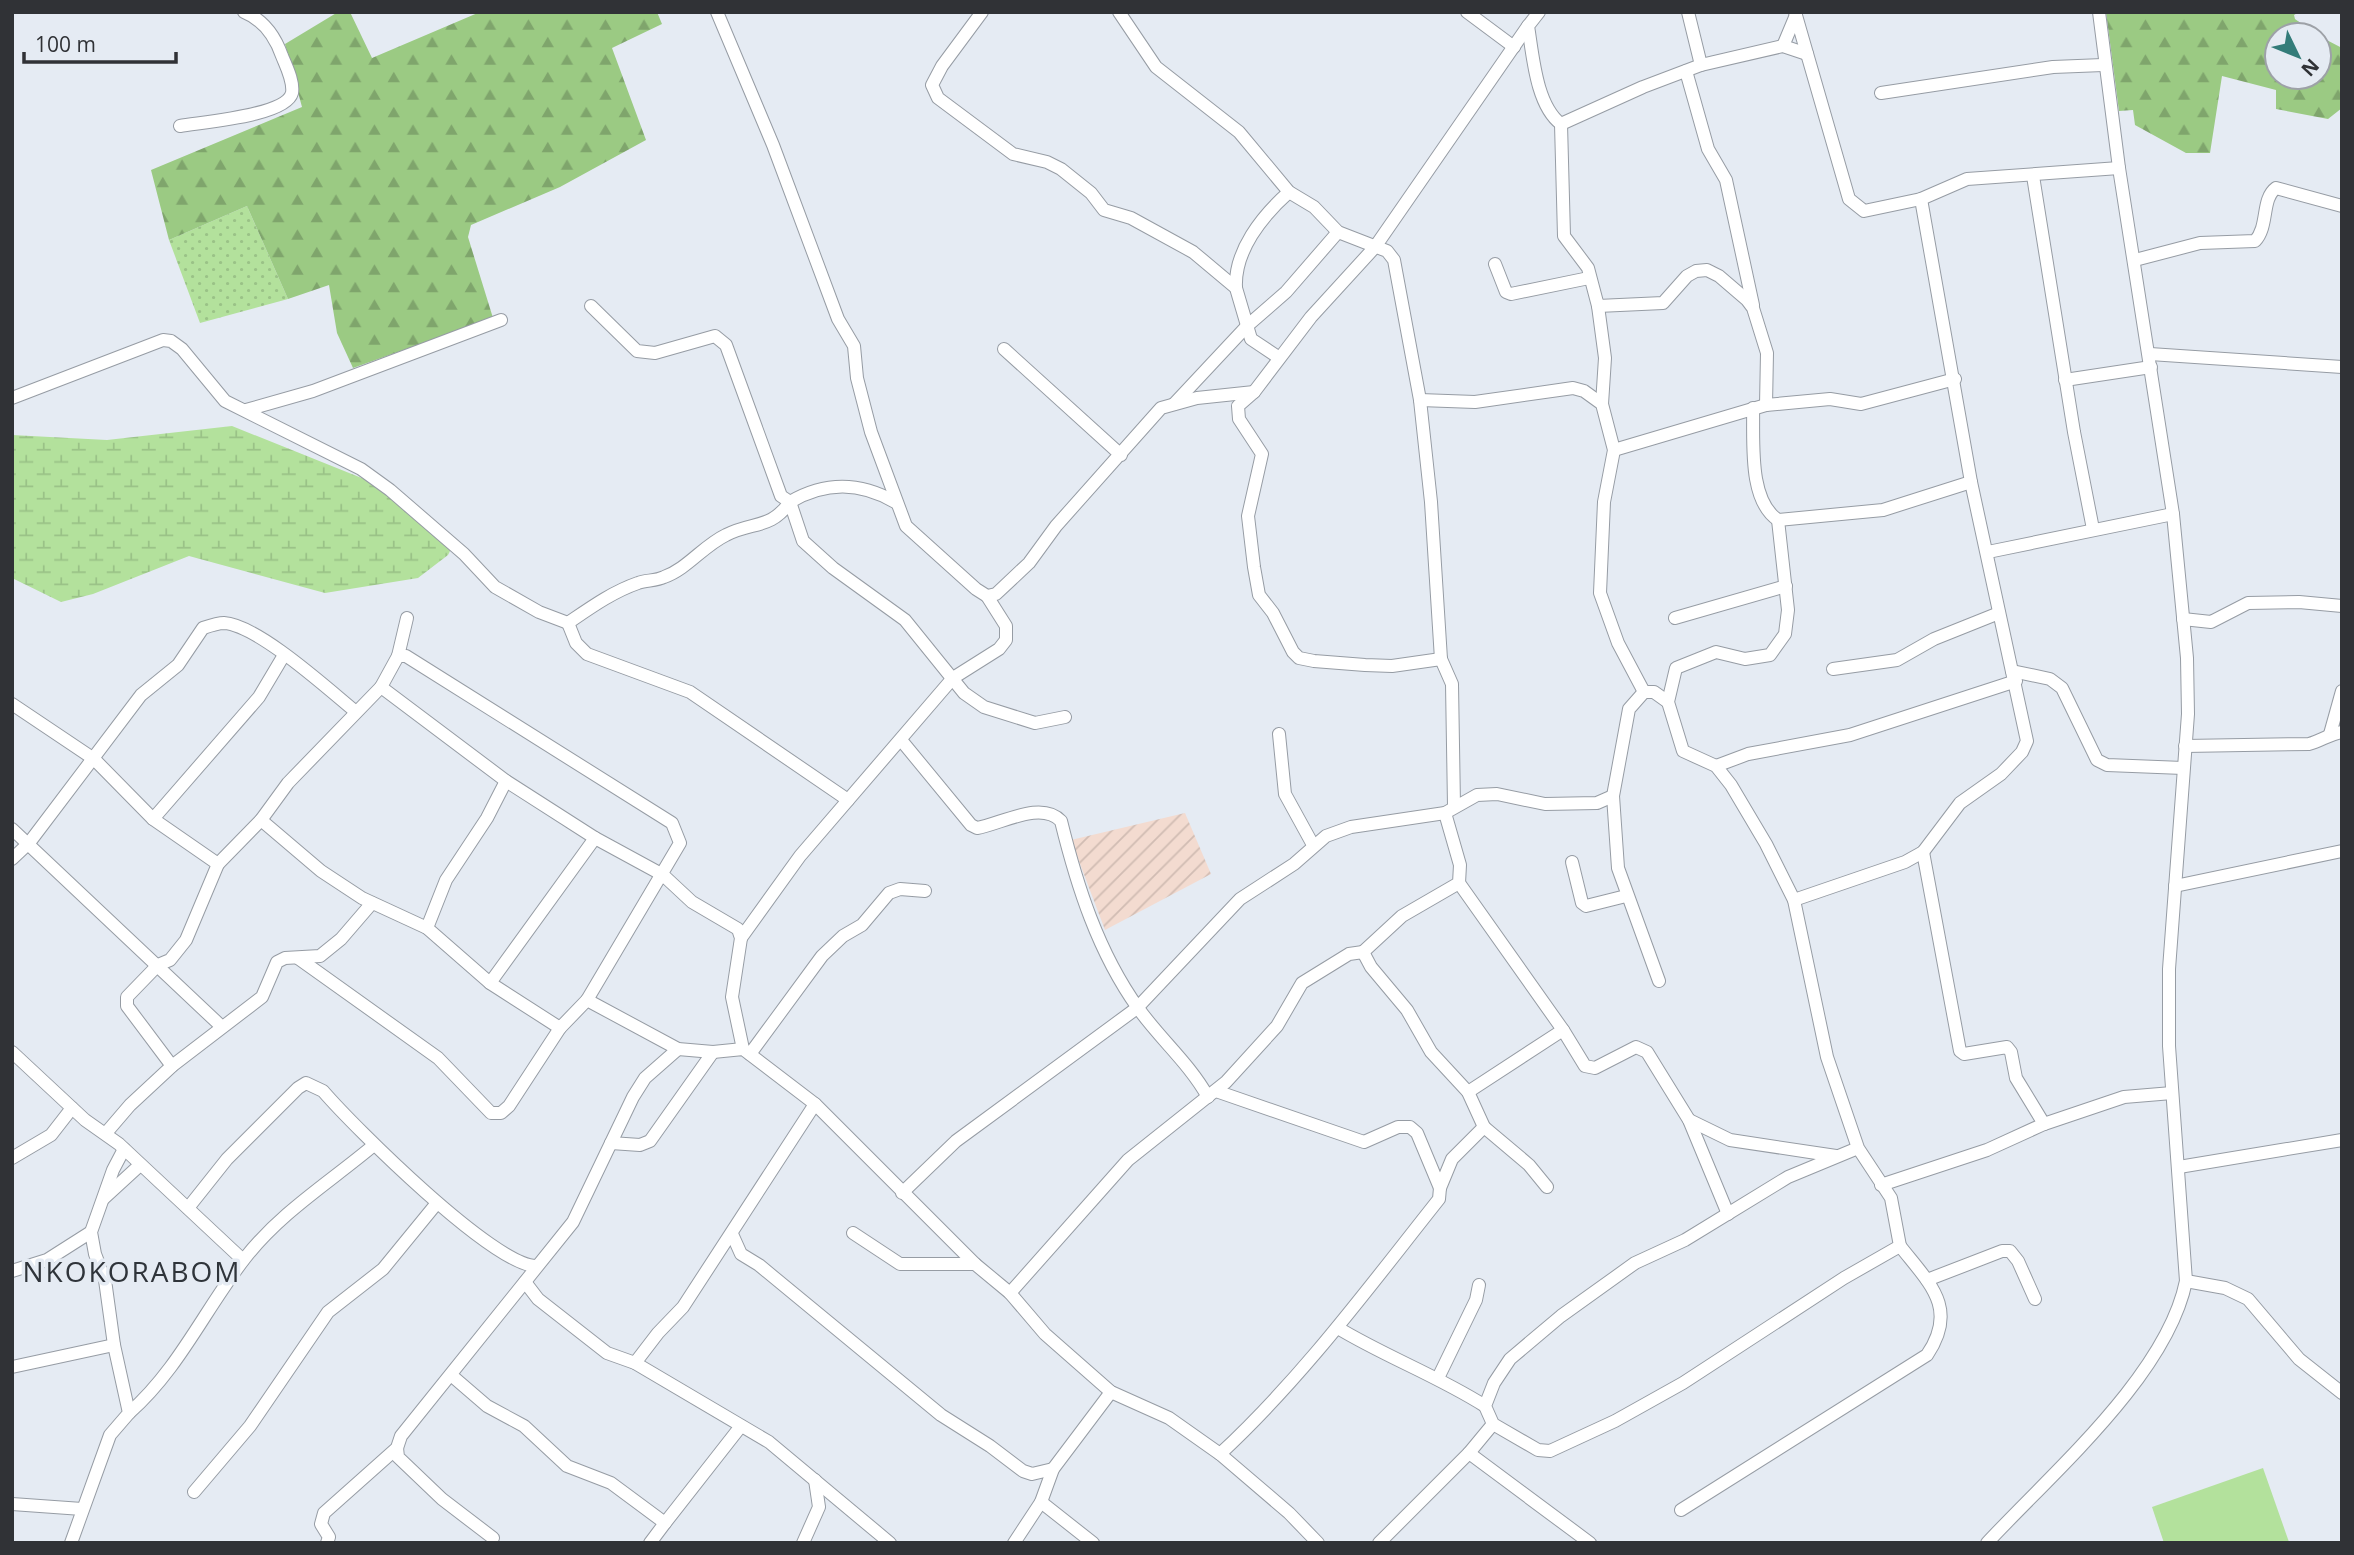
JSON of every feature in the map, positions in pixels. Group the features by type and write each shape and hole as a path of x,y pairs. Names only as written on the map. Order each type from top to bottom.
{"street":[{"path":"180,126 271,111 285,103 292,93 290,76 278,44 265,25 244,12"},
{"path":"717,12 773,145 838,319 853,346 857,378 871,432 895,502 914,536 987,596 1006,626 1006,639 999,649 953,678 800,856 741,938 732,997 746,1052"},
{"path":"982,12 942,66 932,85 938,98 1013,154 1047,162 1061,169 1091,193 1104,210 1131,218 1193,252 1236,288"},
{"path":"1467,12 1514,47"},
{"path":"1441,659 1392,666 1365,665 1314,661 1299,658 1293,652 1273,613 1259,595 1248,516 1262,454 1239,419 1238,406 1254,392 1278,357 1375,247 1539,12"},
{"path":"1688,12 1701,65"},
{"path":"1987,1543 2128,1391 2165,1339 2180,1308 2186,1281 2172,1093 2169,970 2185,746 2187,669 2173,514 2119,168 2099,12"},
{"path":"1121,13 1156,67 1238,132 1289,192 1314,207 1338,233 1387,251 1397,270 1420,400 1431,502 1441,659 1452,684 1449,809 1461,865 1460,883 1511,962 1540,995 1585,1066 1595,1068 1636,1046 1647,1052 1689,1120 1728,1214"},
{"path":"1783,46 1796,14"},
{"path":"1796,14 1849,200 1864,211 1922,198 1967,179 2119,168"},
{"path":"1528,26 1541,88 1553,118 1561,124"},
{"path":"1561,124 1643,87 1701,65 1783,46 1807,54"},
{"path":"1881,93 2053,67 2104,65"},
{"path":"1686,71 1708,149 1726,180 1753,308 1766,353 1766,405"},
{"path":"1561,124 1564,236 1588,268 1598,306 1605,358 1602,404 1614,450 1604,502 1601,593 1618,643 1644,692"},
{"path":"2033,176 2093,530"},
{"path":"2135,260 2200,243 2255,241 2263,228 2269,195 2276,188 2342,206"},
{"path":"1278,357 1251,339 1236,288 1238,257 1274,206 1289,192"},
{"path":"1794,900 1905,862 1923,852 1960,803 1975,795 1982,785 2001,774 2022,752 2027,741 1971,482 1922,198"},
{"path":"1174,404 1247,326 1286,292 1338,233"},
{"path":"1495,264 1506,292 1511,294 1590,278"},
{"path":"1598,306 1663,303 1687,276 1707,270 1719,276 1753,308"},
{"path":"591,306 636,351 655,354 715,336 726,345 781,496 790,502 803,541 833,568 905,620 964,693 984,707 1035,723 1065,717"},
{"path":"246,410 313,391 501,320"},
{"path":"12,398 163,340 171,341 182,349 225,401 361,469 390,490 464,554 495,587 539,612 568,623 576,643 587,654 690,692 848,800"},
{"path":"1004,349 1122,455"},
{"path":"2066,380 2151,361 2342,366"},
{"path":"1614,450 1766,405 1830,398 1861,404 1955,379"},
{"path":"1420,400 1475,402 1573,388 1584,391 1602,404"},
{"path":"987,596 996,594 1029,563 1056,526 1122,455 1161,408 1197,398 1254,392"},
{"path":"1753,408 1759,487 1767,512 1778,520 1883,510 1971,482"},
{"path":"568,623 603,599 638,583 664,578 680,569 707,544 733,531 763,525 779,517 790,502 812,491 845,485 877,491 895,502"},
{"path":"1988,552 2173,514"},
{"path":"1681,1510 1927,1355 1941,1330 1935,1291 1900,1247 1891,1198 1858,1148 1827,1057 1794,900 1766,844 1731,785 1716,766 1683,751 1668,702 1676,668 1716,652 1745,659 1770,655 1785,634 1786,586 1778,520"},
{"path":"1675,618 1786,586"},
{"path":"2183,619 2211,622 2248,603 2299,602 2342,606"},
{"path":"1833,669 1897,660 1934,639 1999,613"},
{"path":"172,1066 127,1006 127,997 158,965 170,960 186,940 218,864 261,820 288,783 381,687 398,656 407,618"},
{"path":"12,859 29,843 141,695 178,665 203,628 223,623 240,628 285,654 356,712"},
{"path":"153,819 259,697 285,654"},
{"path":"298,958 438,1058 491,1113 501,1112 509,1106 560,1028 587,1000 680,843 673,823 406,656 398,656"},
{"path":"1716,766 1748,754 1850,735 2014,676 2050,679 2062,688 2097,760 2107,765 2183,768"},
{"path":"381,687 506,781 595,838 663,875 692,902 738,929 741,938"},
{"path":"2185,746 2308,744 2322,741 2336,733 2342,691"},
{"path":"1659,981 1618,868 1613,796 1629,709 1644,692 1654,692 1668,702"},
{"path":"12,704 94,759 153,819 218,864"},
{"path":"1279,734 1285,794 1313,845"},
{"path":"901,740 971,825 977,828 1041,811 1054,814 1061,821 1077,887 1101,942 1137,1007 1212,1094 1364,1142 1398,1127 1410,1127 1417,1133 1440,1188"},
{"path":"427,928 446,880 487,818 506,781"},
{"path":"902,1193 966,1133 1137,1007 1240,899 1294,864 1326,836 1351,827 1449,809 1477,795 1497,794 1545,804 1597,803 1613,796"},
{"path":"261,820 321,871 372,903 427,928 490,984 560,1028"},
{"path":"12,829 222,1027"},
{"path":"490,984 595,838"},
{"path":"2175,886 2342,851"},
{"path":"1923,852 1960,1051 1964,1054 2007,1047 2011,1052 2016,1077 2044,1124"},
{"path":"1572,862 1581,904 1586,906 1626,896"},
{"path":"1010,1293 1128,1160 1212,1094 1277,1026 1303,983 1349,954 1363,951 1402,916 1460,883"},
{"path":"746,1052 822,956 836,942 862,925 889,893 900,889 925,891"},
{"path":"106,1133 130,1105 172,1066 262,997 277,962 285,958 320,956 341,939 372,903"},
{"path":"1363,951 1371,967 1407,1010 1431,1052 1468,1092 1484,1127 1529,1165 1547,1187"},
{"path":"587,1000 678,1049 746,1052 816,1104 902,1193 975,1264 1010,1293 1045,1334 1111,1392 1169,1418 1220,1454 1296,1519 1318,1543"},
{"path":"1468,1092 1563,1030"},
{"path":"492,1538 404,1465 398,1457 397,1448 401,1436 573,1222 616,1127 645,1078 678,1049"},
{"path":"12,1052 72,1108 124,1149 243,1260"},
{"path":"611,1143 640,1145 650,1141 713,1052"},
{"path":"188,1208 249,1135 298,1087 306,1083 323,1091 374,1145 437,1203 517,1263 536,1266"},
{"path":"1881,1185 1987,1150 2044,1124 2124,1097 2172,1093"},
{"path":"635,1363 683,1307 816,1104"},
{"path":"12,1158 51,1135 72,1108"},
{"path":"1689,1120 1730,1140 1838,1156"},
{"path":"1220,1454 1301,1372 1338,1328 1438,1199 1452,1159 1484,1127"},
{"path":"2179,1167 2342,1140"},
{"path":"71,1543 110,1435 153,1391 177,1360 243,1260 277,1220 374,1145"},
{"path":"1485,1406 1494,1383 1510,1359 1561,1316 1635,1263 1685,1240 1788,1177 1858,1148"},
{"path":"124,1149 91,1232 95,1254 106,1280 114,1345 129,1413"},
{"path":"102,1200 139,1165"},
{"path":"194,1492 250,1426 328,1312 383,1269 437,1203"},
{"path":"12,1271 47,1260 91,1232"},
{"path":"853,1233 900,1264 975,1264"},
{"path":"732,1234 741,1254 759,1265 941,1415 1023,1471 1032,1474 1053,1469"},
{"path":"1338,1328 1407,1367 1438,1378 1485,1406 1493,1424 1538,1450 1550,1451 1683,1383 1844,1278 1900,1247"},
{"path":"1927,1280 2002,1251 2010,1251 2018,1261 2035,1299"},
{"path":"717,1258 741,1254"},
{"path":"2186,1281 2225,1288 2248,1299 2299,1359 2342,1393"},
{"path":"525,1282 538,1299 607,1353 635,1363 769,1442 890,1543"},
{"path":"1438,1378 1476,1300 1479,1285"},
{"path":"12,1367 114,1345"},
{"path":"451,1375 487,1406 524,1426 567,1466 611,1483 665,1523"},
{"path":"1014,1543 1041,1502 1053,1469 1111,1392"},
{"path":"1379,1543 1469,1453 1493,1424"},
{"path":"650,1543 741,1426"},
{"path":"327,1543 329,1537 321,1524 324,1513 397,1448"},
{"path":"1469,1453 1590,1543"},
{"path":"803,1543 819,1507 816,1480"},
{"path":"1041,1502 1093,1543"},
{"path":"12,1504 82,1509"}],"shaded area":[{"path":"1185,813 1211,874 1105,930 1071,840"}],"green space":[{"path":"338,12 350,12 372,58 480,12 657,12 662,24 612,48 646,140 560,187 471,225 468,237 493,318 353,368 337,333 329,285 288,299 247,206 169,240 151,170 302,107 285,44"},
{"path":"2106,12 2299,12 2294,15 2298,21 2263,21 2263,87 2222,76 2210,153 2186,153 2135,125 2133,110 2119,111"},
{"path":"2333,43 2342,48 2342,108 2328,119 2276,109 2276,91 2333,91"},
{"path":"247,206 288,299 200,323 169,240"},
{"path":"232,426 384,487 453,545 448,555 418,578 325,593 189,556 93,594 61,602 12,578 12,435 107,440"},
{"path":"2263,1468 2289,1542 2164,1543 2152,1507"}],"district":[{"name":"NKOKORABOM","path":"132,1272"}]}
